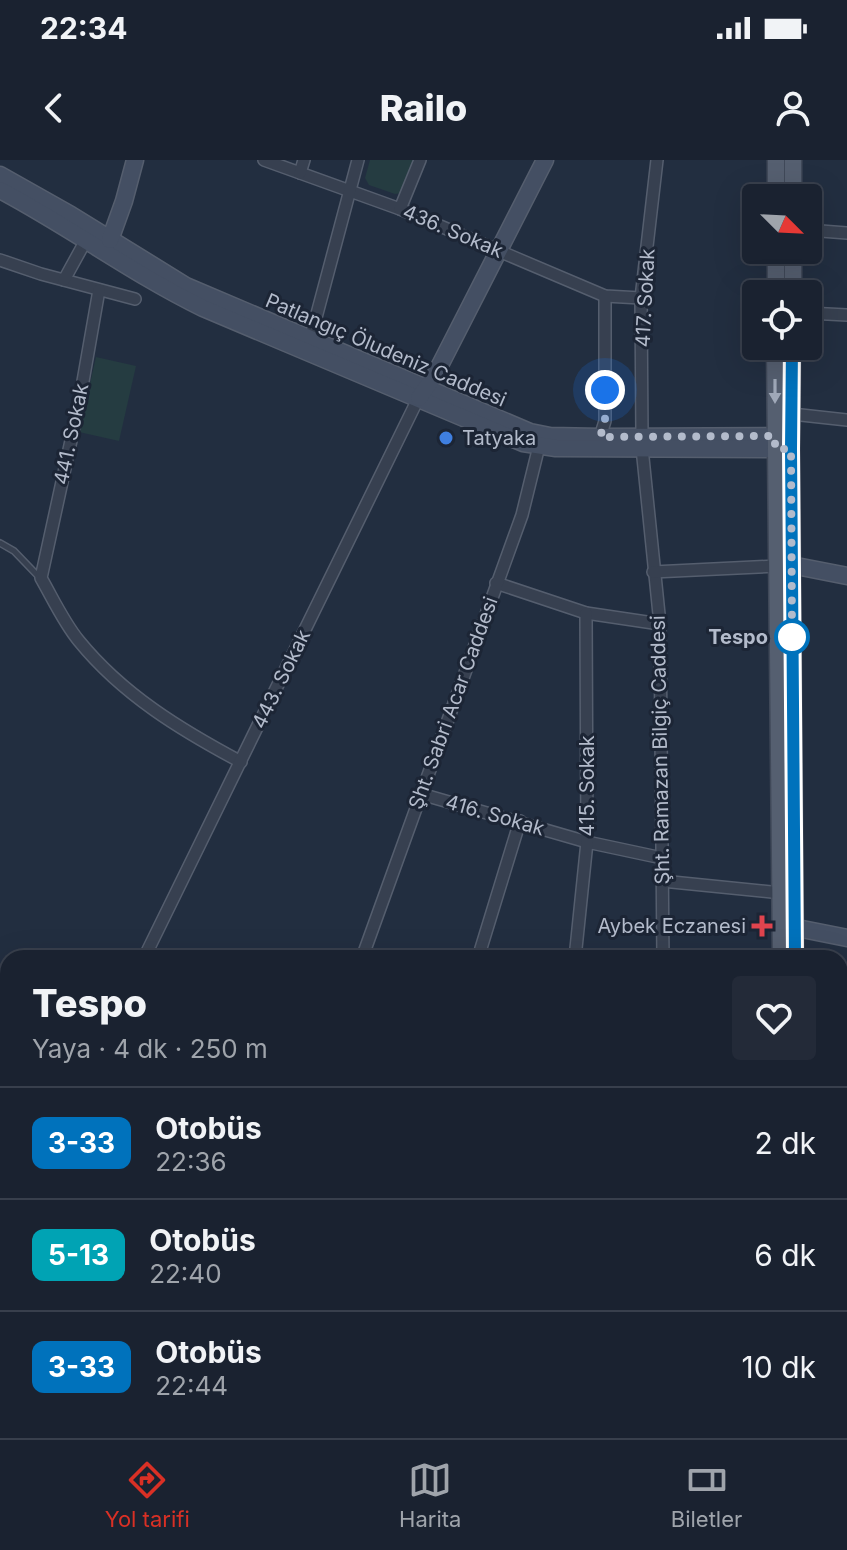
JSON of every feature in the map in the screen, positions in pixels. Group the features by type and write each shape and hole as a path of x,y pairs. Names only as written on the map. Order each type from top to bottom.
{"main road":[{"path":"110,240 135,160"},
{"path":"422,394 545,160"},
{"path":"776,160 776,184"},
{"path":"793,160 793,184"},
{"name":"Patlangıç Öludeniz Caddesi","path":"0,175 186,286 310,340 510,439 539,446 642,442 783,443"},
{"name":"Patlangıç Öludeniz Caddesi","path":"0,190 153,283 203,308 422,394 530,432 642,442"},
{"path":"776,360 783,443 788,925 783,950"},
{"path":"783,443 792,414 792,360"},
{"path":"784,566 847,576"},
{"path":"784,566 781,893 793,950"},
{"path":"788,925 847,938"}],"street":[{"name":"436. Sokak","path":"264,160 400,209 605,296 641,298"},
{"path":"300,173 304,160"},
{"path":"310,340 358,160"},
{"path":"400,209 420,160"},
{"name":"417. Sokak","path":"642,442 641,298 657,160"},
{"path":"822,231 847,233"},
{"path":"64,280 86,240"},
{"path":"0,260 135,299"},
{"name":"441. Sokak","path":"41,578 79,404 99,290"},
{"path":"600,437 605,421 605,296"},
{"path":"822,314 847,315"},
{"name":"443. Sokak","path":"148,950 422,394"},
{"path":"792,414 847,420"},
{"name":"Şht. Ramazan Bilgiç Caddesi","path":"642,442 660,624 663,950"},
{"name":"Şht. Sabri Acar Caddesi","path":"365,950 522,515 539,446"},
{"path":"653,572 784,566"},
{"path":"41,578 79,640 120,683 180,729 241,762"},
{"path":"496,583 586,613 660,624"},
{"name":"415. Sokak","path":"576,950 587,842 586,613"},
{"name":"416. Sokak","path":"421,794 587,842 662,858"},
{"path":"480,950 520,821"},
{"path":"662,881 781,893"}],"lane":[{"path":"0,543 14,551 41,578"}],"green space":[{"path":"370,160 414,160 402,193 395,194 369,185 365,178"},
{"path":"96,357 136,366 119,441 79,432"}],"bus line":[{"name":"3-33","path":"792,360 795,950"}],"place":[{"name":"Tatyaka","path":"446,438"},
{"name":"Tespo","path":"792,637"},
{"name":"Aybek Eczanesi","path":"762,926"}],"route":[{"path":"605,390 605,421 600,437 775,436 775,449 791,449 792,637"}]}
